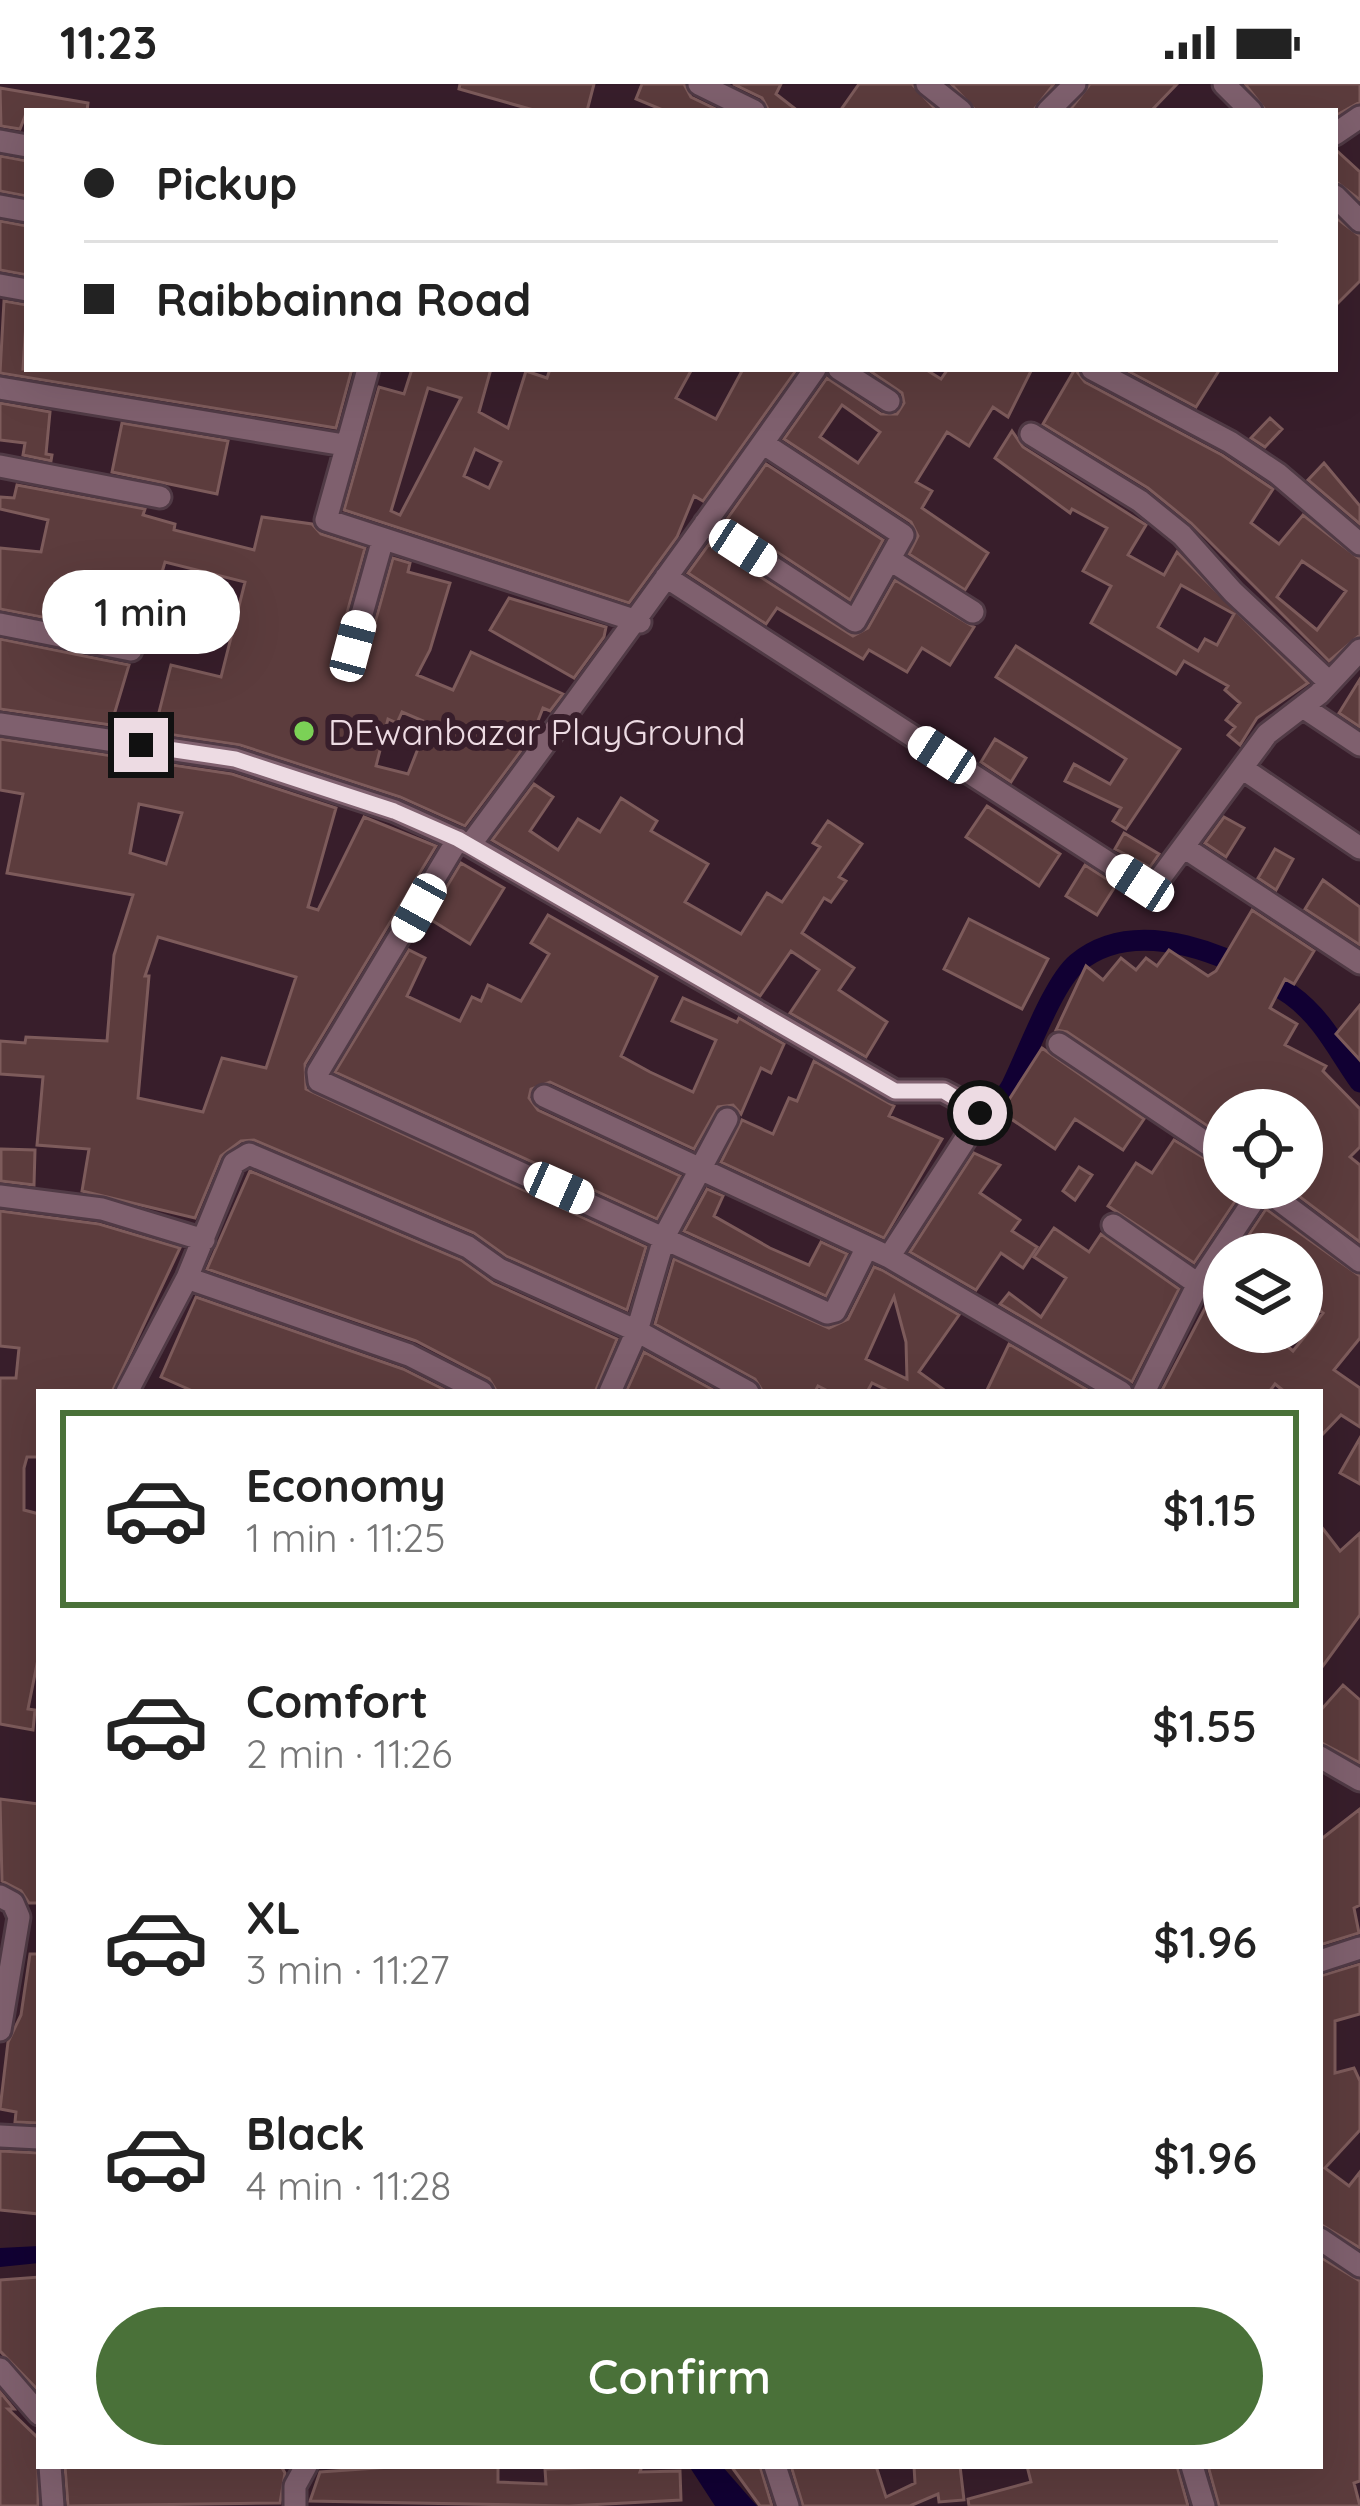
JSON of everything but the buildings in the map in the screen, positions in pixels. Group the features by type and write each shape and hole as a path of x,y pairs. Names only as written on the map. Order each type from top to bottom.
{"street":[{"path":"699,84 748,108"},
{"path":"927,84 957,108"},
{"path":"1051,108 1075,84"},
{"path":"1224,84 1248,108"},
{"path":"1338,199 1360,221"},
{"path":"367,372 326,520 640,622"},
{"path":"813,372 666,577 640,622 464,842 318,1072 319,1081 832,1313 867,1246"},
{"path":"844,372 889,401"},
{"path":"1098,372 1246,453 1360,544"},
{"path":"0,388 344,445"},
{"path":"666,577 1140,883 1158,880 1267,734 1348,669 1233,592 1182,535 1140,501 1031,434"},
{"path":"706,524 855,621 904,542 899,531 764,444"},
{"path":"0,466 160,497"},
{"path":"353,646 383,539"},
{"path":"892,561 973,612"},
{"path":"0,624 130,650"},
{"path":"1303,706 1360,745"},
{"path":"0,724 235,759 394,811 464,842 895,1091 944,1091 977,1109 979,1118 889,1258"},
{"path":"1242,767 1360,848"},
{"path":"1185,848 1360,963"},
{"path":"1059,1044 1203,1141"},
{"path":"544,1096 867,1246 1116,1389"},
{"path":"611,1389 637,1331 665,1235 727,1119"},
{"path":"129,1389 187,1278 234,1163 249,1154 468,1247 499,1269 637,1331 743,1389"},
{"path":"0,1196 102,1210 204,1240"},
{"path":"1146,1389 1198,1284 1249,1209"},
{"path":"1291,1209 1360,1261"},
{"path":"1113,1226 1198,1284"},
{"path":"187,1278 409,1355 476,1389"},
{"path":"1323,1759 1360,1780"},
{"path":"0,1897 13,1904 19,1917 0,2030"},
{"path":"1323,1960 1360,1948"},
{"path":"0,2136 36,2138"},
{"path":"1323,2241 1360,2266"},
{"path":"0,2369 36,2411"},
{"path":"50,2469 52,2506"},
{"path":"295,2506 295,2486 304,2469"},
{"path":"776,2469 788,2506"},
{"path":"1193,2469 1204,2506"}],"shaded area":[{"path":"36,2246 36,2263 0,2267 0,2248"},
{"path":"691,2469 725,2469 757,2506 715,2506"}],"waterway":[{"path":"972,1136 1012,1085 1068,973 1101,948 1128,941 1186,946 1268,980 1312,1014 1360,1082"}],"place":[{"name":"DEwanbazar PlayGround","path":"304,731"}],"route":[{"path":"141,745 235,759 426,825 470,845 895,1091 944,1091 980,1113"}]}
